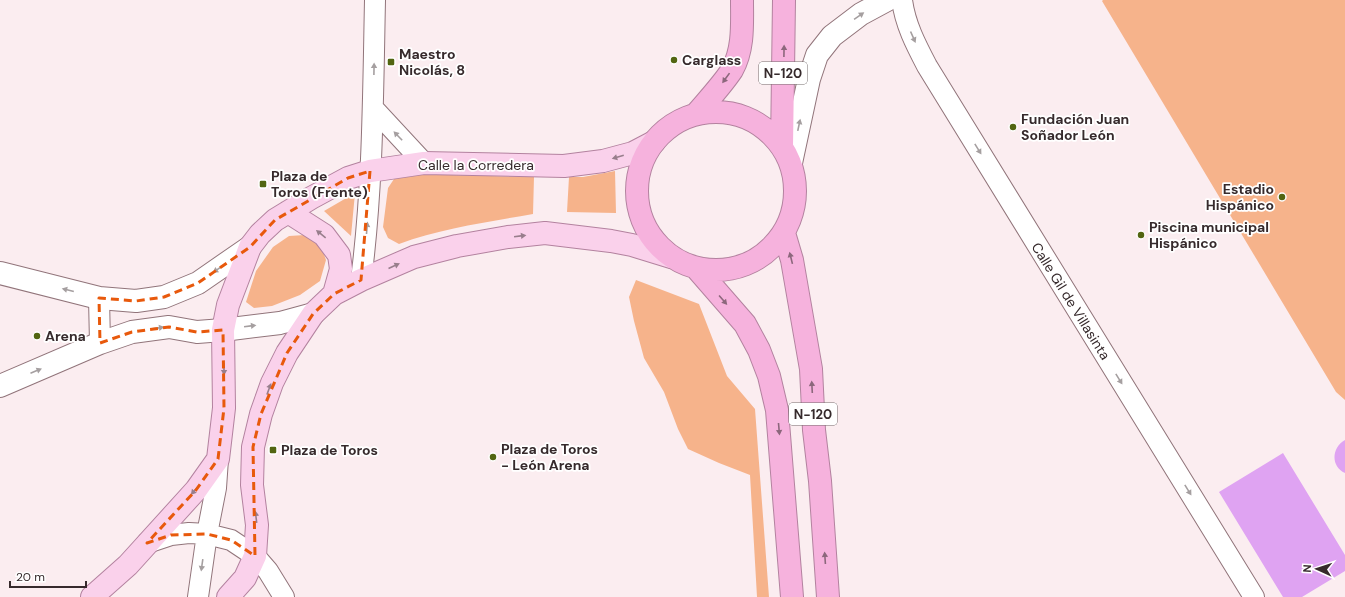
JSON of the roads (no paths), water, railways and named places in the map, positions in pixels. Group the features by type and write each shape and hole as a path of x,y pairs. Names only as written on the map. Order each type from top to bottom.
{"highway":[{"name":"N-120","path":"697,113 723,82 732,68 740,47 742,0"},
{"name":"N-120","path":"784,0 786,155 795,186 794,211 784,233 768,251 749,263 724,270 698,270 683,265 671,257 652,239 645,228 637,202 636,189 640,166 646,153 663,132 686,116 697,113 712,112 736,114 766,129 786,155"},
{"name":"N-120","path":"784,233 792,260 811,369 814,430 820,481 828,597"},
{"name":"N-120","path":"698,270 745,324 759,350 770,376 778,410 792,597"}],"main road":[{"path":"786,155 817,55 832,36 861,14 887,0"},
{"name":"Calle la Corredera","path":"0,273 99,298 136,301 164,297 198,283 250,247 267,227 288,212 348,178 370,171 424,163 564,166 603,161 633,153 654,142"},
{"path":"288,212 324,235 338,255 341,269 334,294"},
{"path":"228,597 245,578 255,556 257,525 252,485 253,447 260,414 272,383 287,353 313,314 334,294 360,280 414,257 457,246 508,237 545,233 611,241 632,245 671,257"},
{"path":"92,597 128,565 196,490 218,459 224,408 223,330 228,305 250,247"},
{"path":"0,386 100,343 132,332 169,327 197,332 223,330 280,323 313,314"}],"street":[{"path":"360,280 368,224 376,0"},
{"name":"Calle Gil de Villasinta","path":"902,0 903,12 911,35 927,66 1254,597"},
{"path":"373,117 424,163"},
{"path":"99,298 100,343"},
{"path":"198,597 207,534 216,488 218,459"},
{"path":"147,543 171,535 189,533 207,534 231,540 255,556 268,571 280,594"}],"place":[{"name":"Carglass","path":"674,60"},
{"name":"Maestro Nicolás, 8","path":"391,62"},
{"name":"Fundación Juan Soñador León","path":"1013,127"},
{"name":"Plaza de Toros (Frente)","path":"263,184"},
{"name":"Estadio Hispánico","path":"1282,197"},
{"name":"Piscina municipal Hispánico","path":"1141,235"},
{"name":"Arena","path":"37,336"},
{"name":"Plaza de Toros","path":"273,450"},
{"name":"Plaza de Toros - León Arena","path":"493,457"}]}
